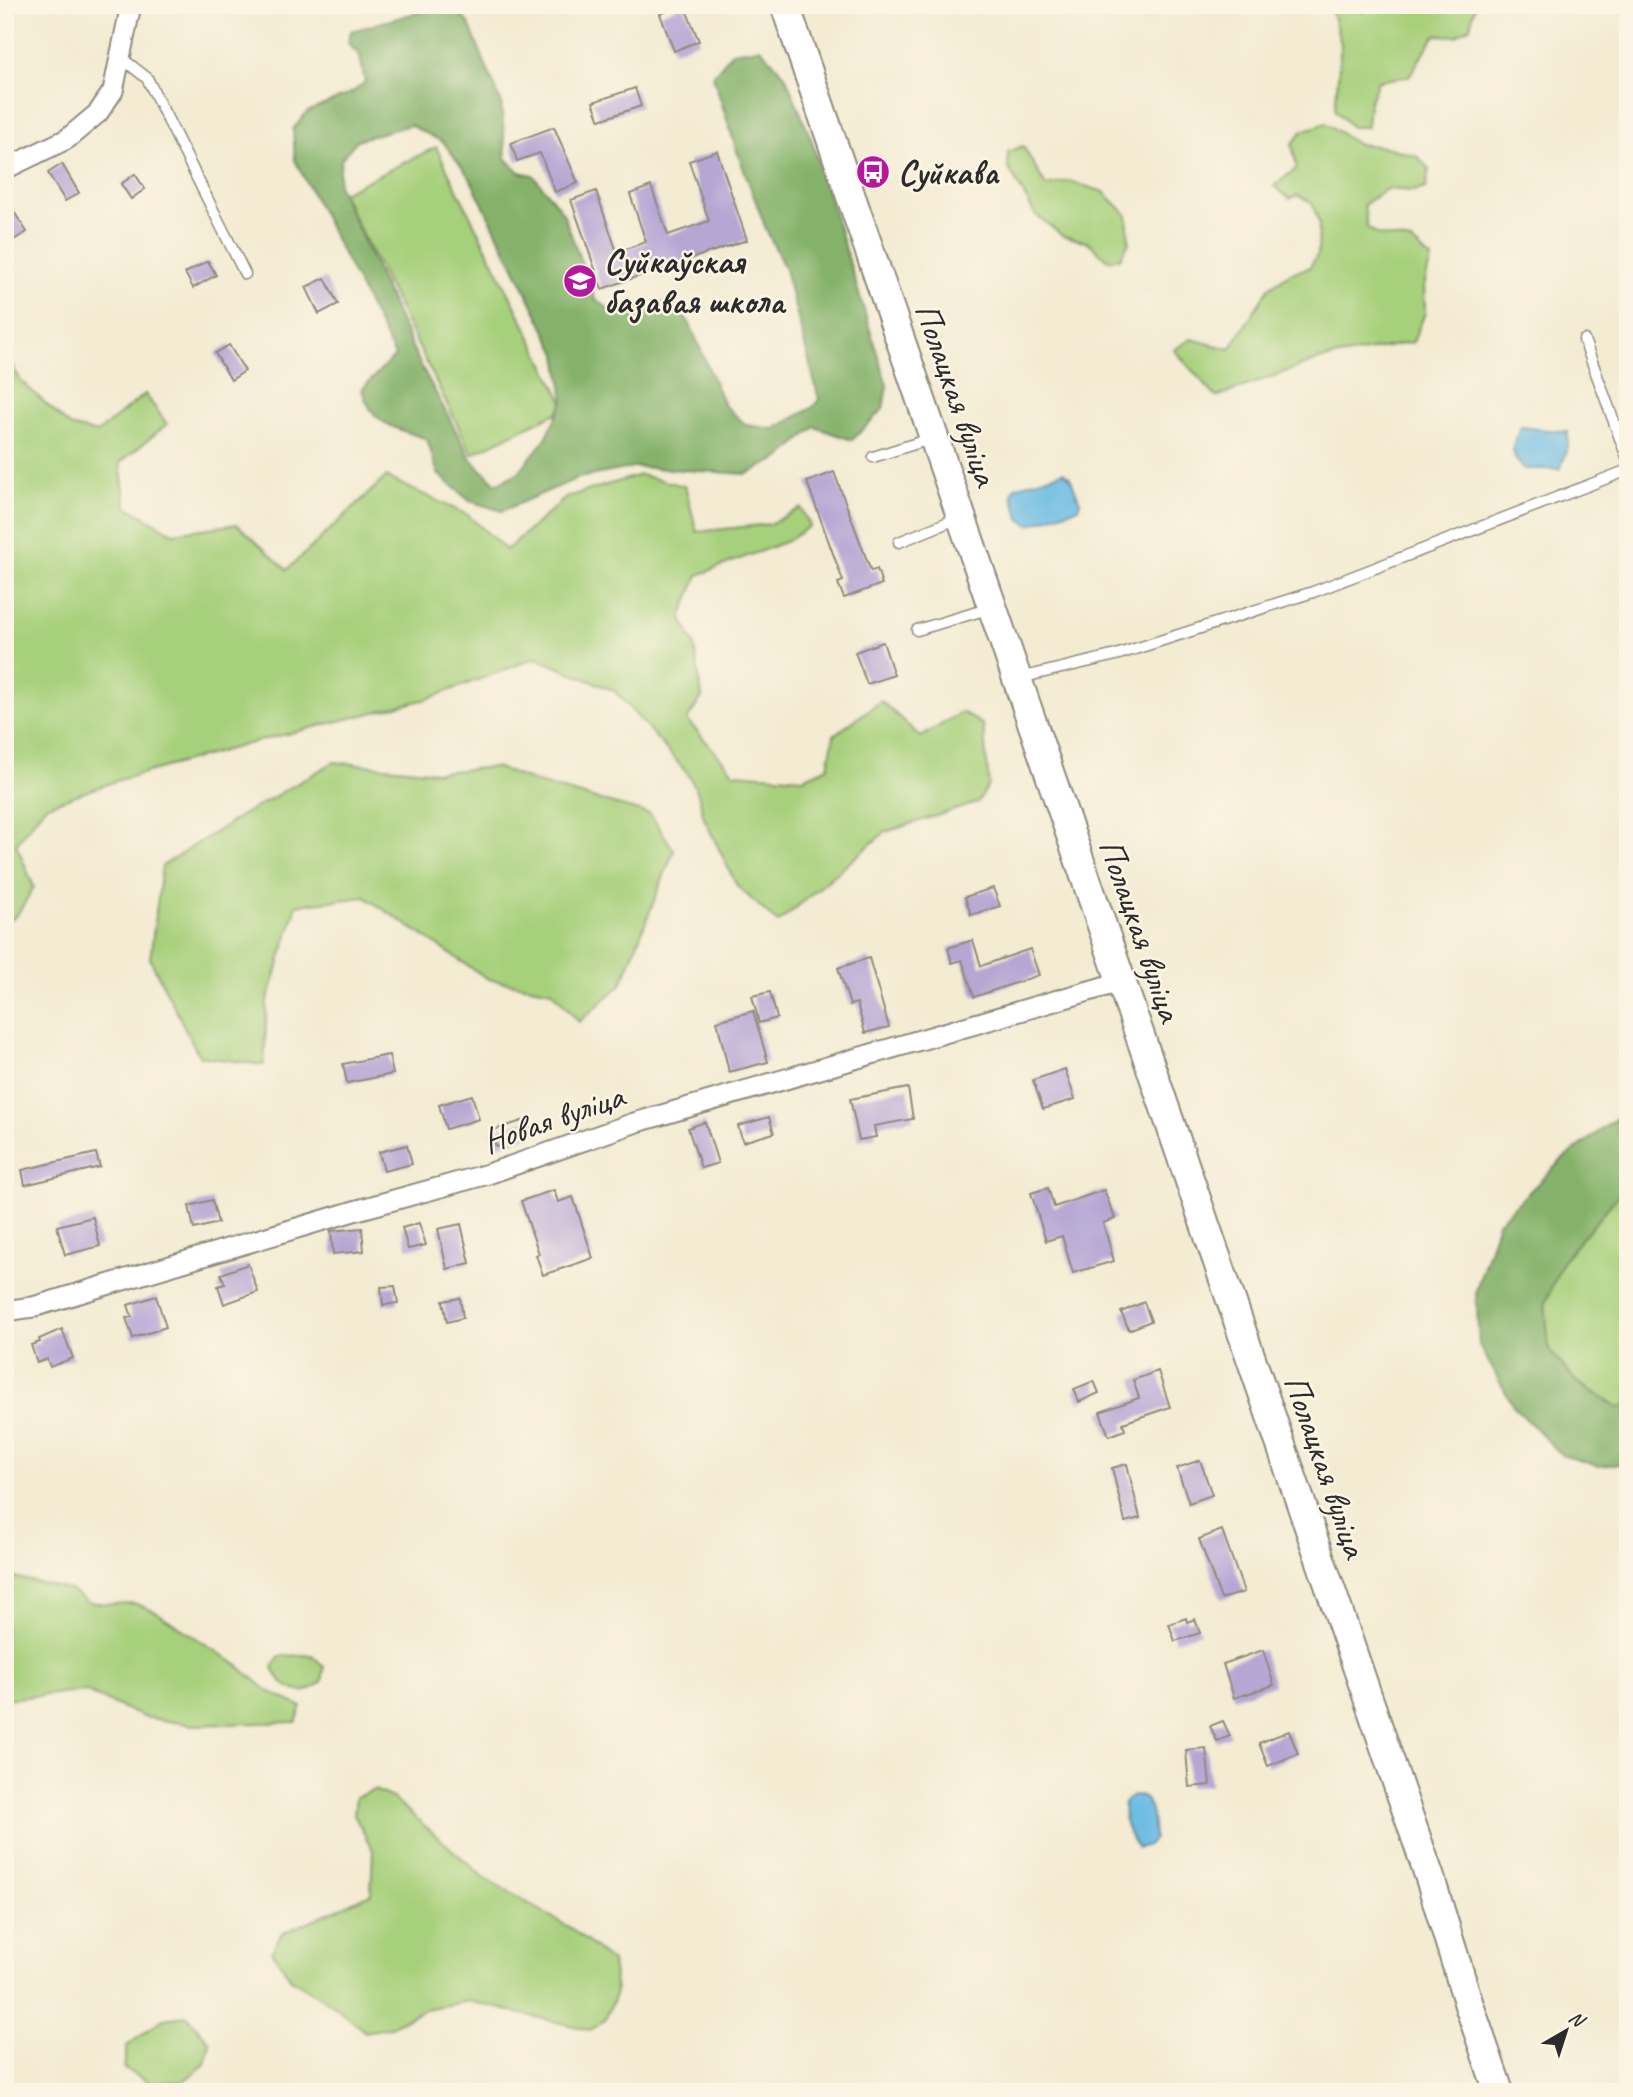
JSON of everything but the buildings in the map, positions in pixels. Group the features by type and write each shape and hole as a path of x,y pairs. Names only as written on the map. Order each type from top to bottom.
{"main road":[{"name":"Полацкая вуліца","path":"786,5 1430,1878 1499,2092"}],"street":[{"path":"5,169 67,139 98,114 113,90 131,5"},
{"name":"Новая вуліца","path":"5,1311 33,1307 488,1174 634,1123 1120,982"}],"lane":[{"path":"120,56 147,78 245,274"},
{"path":"1584,340 1628,460"},
{"path":"873,457 934,438"},
{"path":"1016,679 1116,655 1313,592 1628,470"},
{"path":"899,542 961,517"},
{"path":"917,630 992,608"}],"green space":[{"path":"452,5 469,24 501,102 506,158 519,172 533,175 563,213 595,299 613,312 669,302 689,322 724,405 746,425 774,429 813,407 819,399 785,269 766,229 713,76 732,52 760,48 785,75 812,141 887,385 883,409 852,440 815,427 780,458 747,474 636,467 578,478 502,511 470,501 438,474 427,439 386,423 378,418 366,401 362,389 395,356 295,160 293,129 307,112 353,92 365,82 360,56 348,43 351,31","holes":["410,125 443,142 470,178 557,354 564,400 546,438 518,473 496,484 471,459 418,360 338,185 341,159 357,140"]},
{"path":"1330,5 1360,5 1362,12 1369,5 1475,7 1470,27 1456,36 1435,35 1409,76 1378,81 1369,103 1367,127 1352,127 1335,110 1341,44"},
{"path":"1326,123 1357,144 1386,147 1417,156 1429,169 1426,188 1415,191 1386,189 1364,205 1367,227 1378,235 1411,241 1431,259 1424,286 1425,313 1413,342 1318,360 1216,397 1174,350 1191,339 1230,349 1269,288 1291,273 1309,268 1318,254 1319,223 1312,203 1297,195 1290,199 1274,186 1297,168 1292,145 1302,131"},
{"path":"1023,146 1046,186 1069,181 1104,192 1127,215 1129,242 1120,258 1108,260 1088,242 1063,236 1035,214 1008,167 1008,152"},
{"path":"436,147 566,408 472,454 342,193"},
{"path":"5,353 21,381 70,426 97,433 145,394 167,424 120,463 126,506 173,533 237,524 287,570 386,477 468,515 506,550 567,497 640,475 685,486 697,532 770,524 801,508 810,526 787,541 698,575 681,617 694,644 702,697 687,720 734,773 804,778 828,767 834,735 881,701 921,737 962,712 983,725 989,785 977,803 885,832 778,923 737,886 704,818 698,793 688,774 615,691 536,658 427,699 255,742 119,780 45,806 16,844 34,887 17,915 5,922"},
{"path":"334,762 438,772 495,767 541,784 650,814 674,850 621,985 579,1022 552,991 488,979 365,897 297,905 267,1002 264,1065 199,1056 150,959 162,866"},
{"path":"1628,1109 1628,1184 1563,1260 1545,1303 1549,1350 1576,1382 1619,1408 1628,1404 1628,1463 1599,1466 1562,1455 1514,1407 1479,1345 1476,1291 1498,1222 1562,1160"},
{"path":"1628,1184 1628,1404 1619,1408 1576,1381 1549,1350 1545,1303 1563,1260"},
{"path":"5,1575 70,1590 88,1602 134,1603 156,1612 236,1664 268,1691 302,1707 296,1722 193,1725 143,1717 85,1691 5,1699"},
{"path":"312,1655 324,1667 322,1682 308,1690 290,1688 281,1681 273,1668 279,1656"},
{"path":"374,1790 393,1798 485,1878 572,1929 612,1962 616,1992 605,2020 590,2030 468,2001 425,2009 391,2027 365,2032 335,2006 291,1979 272,1952 281,1934 371,1894 373,1850 354,1815 356,1797"},
{"path":"187,2016 210,2042 205,2064 184,2081 151,2083 124,2069 127,2046 163,2019"}],"water":[{"path":"1520,427 1568,432 1567,451 1560,469 1524,469 1512,450"},
{"path":"1063,472 1070,477 1080,502 1078,508 1030,525 1020,519 1012,495 1015,487"},
{"path":"1133,1795 1140,1796 1149,1805 1153,1825 1154,1838 1148,1845 1138,1848 1129,1832 1124,1813 1124,1802"}],"place":[{"name":"Суйкава","path":"873,172"},
{"name":"Суйкаўская базавая школа","path":"580,281"}]}
